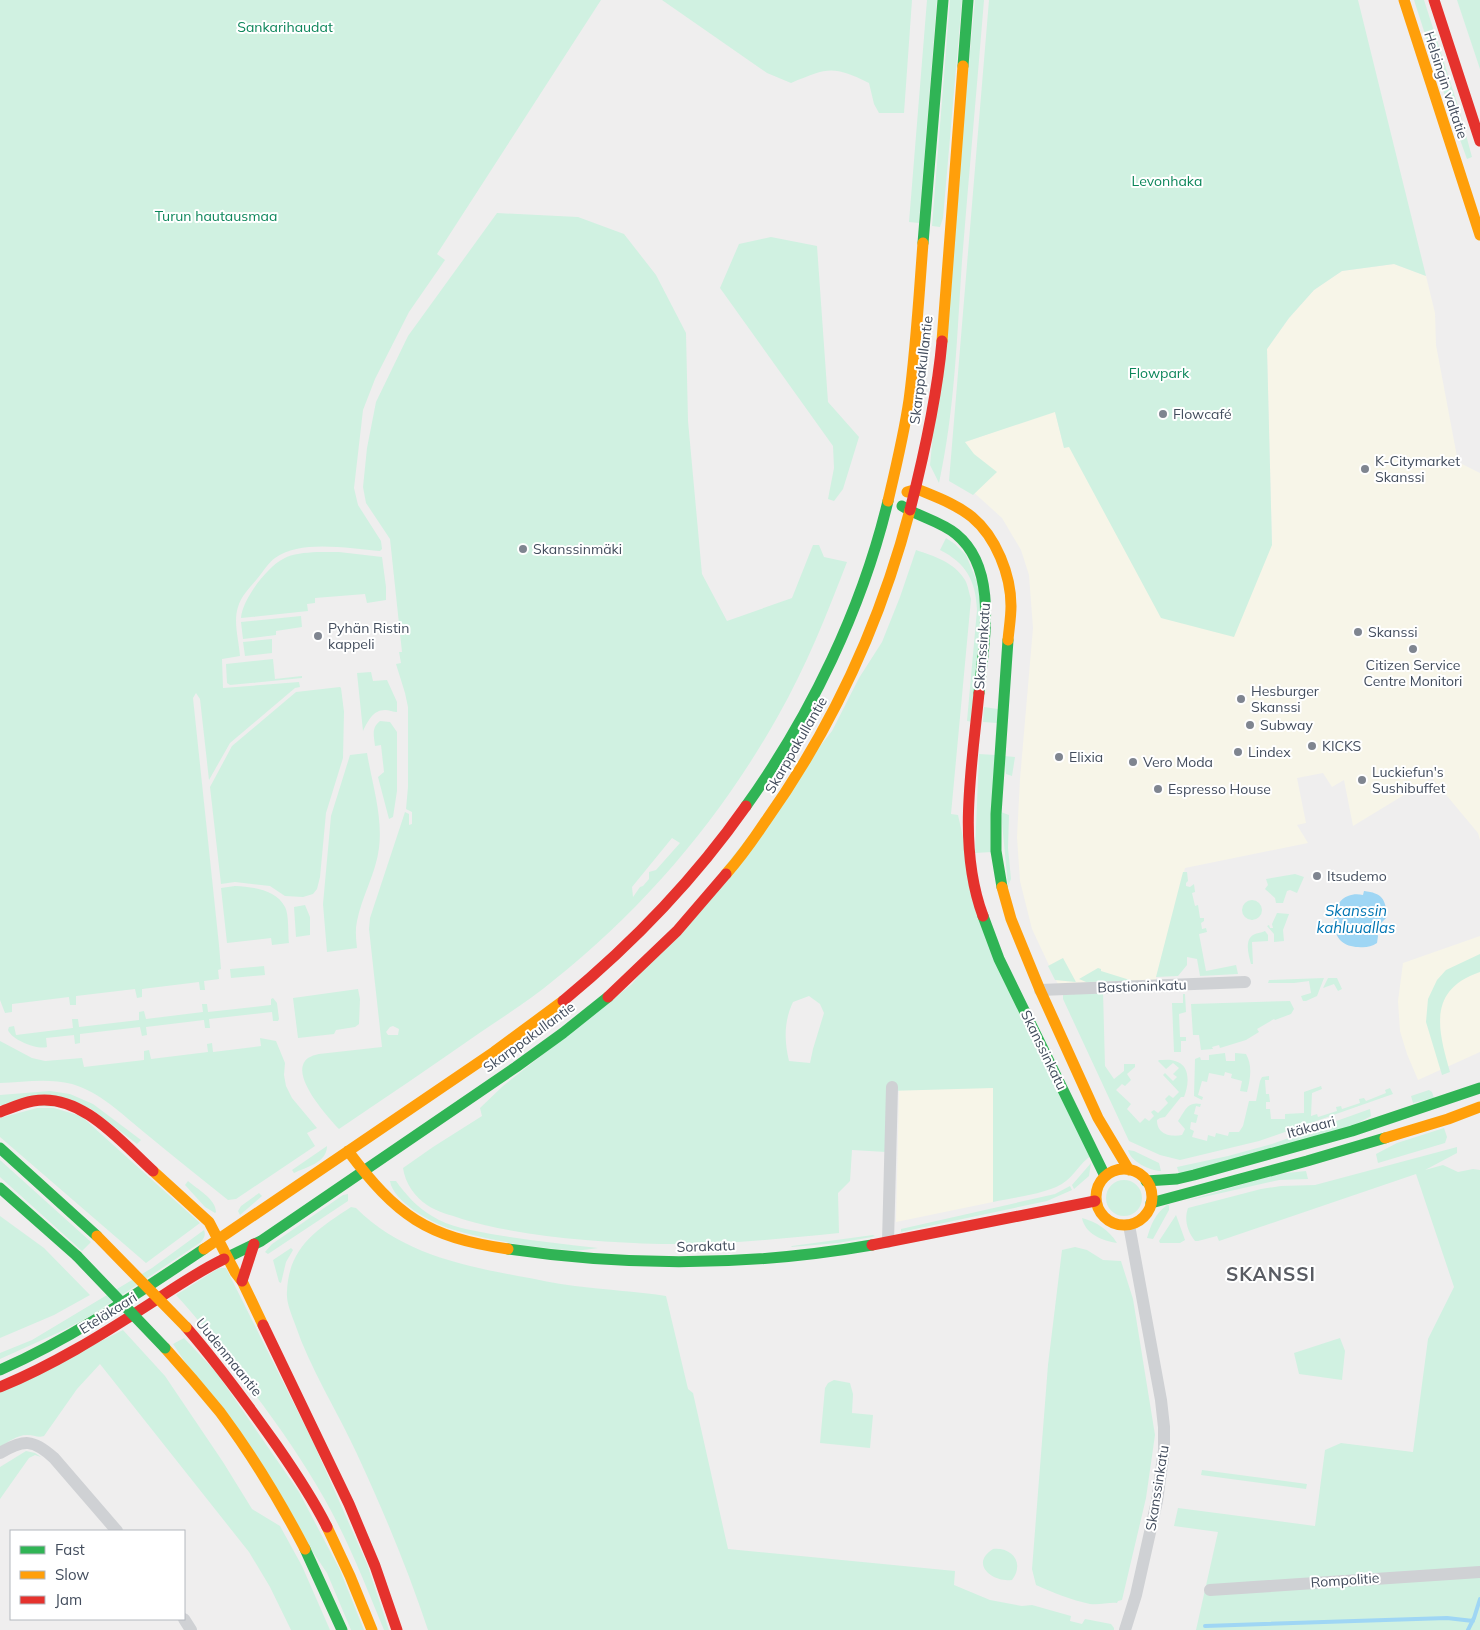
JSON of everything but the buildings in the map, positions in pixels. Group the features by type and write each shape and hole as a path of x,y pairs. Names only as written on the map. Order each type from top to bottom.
{"main road":[{"name":"Skarppakullantie","path":"219,1239 516,1036 586,983 648,924 700,866 744,810 775,764 818,687 847,625 862,586 890,497 902,445 915,355 943,0"},
{"name":"Skarppakullantie","path":"228,1256 254,1244 364,1171 545,1046 606,999 669,939 726,874 763,828 797,777 841,697 872,629 901,549 917,489 934,406 940,362 968,0"},
{"name":"Helsingin valtatie","path":"1404,0 1480,235"},
{"name":"Helsingin valtatie","path":"1434,0 1480,141"},
{"path":"890,497 917,489"},
{"name":"Skanssinkatu","path":"917,489 960,509 978,524 992,541 1006,573 1011,605 1011,621 1000,740 996,814 996,851 1000,881 1004,900 1040,990 1098,1118 1129,1170"},
{"name":"Skanssinkatu","path":"890,497 911,512 939,524 958,536 973,555 982,574 986,612 968,819 974,886 986,926 999,959 1105,1176"},
{"name":"Itäkaari","path":"1146,1181 1194,1175 1352,1132 1474,1090"},
{"path":"0,1112 26,1103 43,1100 60,1101 81,1109 92,1116 209,1222 235,1272 242,1281 349,1504 375,1566 398,1630"},
{"path":"1151,1203 1307,1161 1448,1119 1480,1107"},
{"name":"Uudenmaantie","path":"0,1148 97,1236 186,1327 219,1365 249,1404 306,1488 331,1535 372,1630"},
{"name":"Sorakatu","path":"348,1151 390,1202 413,1220 439,1233 498,1248 611,1261 689,1263 772,1259 837,1251 1096,1201"},
{"path":"1116,1170 1129,1170 1139,1174 1146,1181 1151,1191 1150,1209 1142,1219 1129,1225 1119,1225 1108,1221 1099,1212 1096,1201 1097,1187 1105,1176 1116,1170"},
{"path":"0,1188 77,1256 165,1348 225,1420 256,1464 303,1545 342,1630"},
{"name":"Eteläkaari","path":"0,1370 23,1361 75,1334 219,1239"},
{"path":"242,1281 254,1244"},
{"name":"Eteläkaari","path":"0,1387 66,1356 200,1271 228,1256"}],"street":[{"name":"Bastioninkatu","path":"1040,990 1245,982"},
{"path":"888,1242 892,1087"},
{"path":"1474,1090 1480,1100"},
{"name":"Skanssinkatu","path":"1125,1630 1136,1595 1157,1501 1164,1450 1161,1400 1129,1225"},
{"path":"0,1453 14,1444 23,1442 32,1443 43,1448 54,1458 115,1530"},
{"name":"Rompolitie","path":"1210,1590 1480,1572"}],"shaded area":[{"name":"Skanssi","path":"1394,264 1426,276 1435,313 1436,345 1458,462 1480,473 1480,840 1478,833 1432,778 1353,826 1344,780 1332,787 1323,773 1297,778 1306,823 1297,825 1308,843 1185,868 1153,990 1063,995 1032,929 1020,881 1017,837 1033,628 1029,575 1021,550 1002,518 970,489 965,442 1055,411 1064,448 1069,446 1272,545 1267,349 1289,318 1314,290 1342,271"},
{"path":"1480,936 1480,1052 1418,1080 1400,1031 1398,1001 1403,963"},
{"path":"993,1087 993,1202 896,1222 899,1090"}],"green space":[{"name":"Turun hautausmaa","path":"0,0 601,0 437,254 445,260 409,312 375,379 363,410 354,488 358,505 381,541 382,549 380,551 340,547 312,547 286,552 270,562 246,592 239,603 237,613 236,625 240,656 222,659 223,688 299,682 300,687 295,688 230,743 209,780 200,699 196,693 193,698 219,945 221,969 218,970 219,979 204,981 205,990 200,990 199,982 142,989 142,997 137,998 135,989 76,996 76,1005 70,1005 69,997 12,1004 12,1012 5,1013 0,1000"},
{"path":"662,0 912,0 904,113 879,113 874,104 869,83 846,73 838,71 822,72 791,83 767,73"},
{"path":"927,0 937,0 919,223 909,222"},
{"path":"950,0 962,0 943,218 940,227 932,226"},
{"path":"975,0 984,0 962,261 955,372 949,428 939,483 930,465"},
{"name":"Levonhaka","path":"989,0 1358,0 1426,276 1394,264 1342,271 1314,290 1289,318 1267,349 1272,545 1234,637 1161,618 1069,447 1064,448 1055,412 965,442 974,454 997,472 973,495 949,481"},
{"path":"1414,0 1424,0 1459,109 1472,157 1467,159 1450,112"},
{"path":"1457,0 1480,0 1480,69"},
{"path":"497,213 578,217 624,234 656,275 686,333 688,421 702,574 727,621 792,598 813,545 819,545 824,557 847,562 824,621 798,679 756,753 707,824 650,891 620,922 545,987 339,1129 313,1097 303,1077 302,1068 306,1060 317,1054 382,1047 369,929 370,918 405,812 409,814 409,825 412,824 412,812 406,809 408,787 408,707 396,664 401,663 399,652 402,652 390,539 366,503 363,487 367,448 376,402 408,336","holes":["672,838 680,843 656,870 649,872 649,879 633,897 632,887","393,1026 399,1029 398,1035 388,1035 386,1032"]},
{"path":"771,237 817,246 828,402 859,437 843,489 834,501 828,499 834,468 833,446 720,288 739,244"},
{"path":"946,538 966,555 982,594 973,722 967,721 977,610 976,600 972,582 963,567 940,550"},
{"path":"916,550 937,557 949,564 967,584 971,599 951,814 958,815 965,846 970,887 1091,1156 1066,1181 1051,1189 993,1202 993,1088 887,1091 886,1152 852,1150 850,1181 838,1193 839,1233 705,1244 612,1242 560,1238 485,1225 440,1211 423,1202 408,1184 403,1168 482,1116 480,1108 503,1086 632,984 832,731 859,678 882,642","holes":["809,996 820,1004 824,1013 810,1063 789,1061 786,1031 788,1016 793,1002"]},
{"path":"317,552 339,552 382,557 386,600 367,603 365,594 315,598 315,603 307,604 308,611 241,618 246,602 256,585 270,569 283,559 291,556"},
{"path":"301,616 302,627 276,631 276,635 243,639 241,622"},
{"path":"272,639 272,653 245,656 243,642"},
{"path":"273,659 275,679 302,676 302,678 230,685 227,683 226,664"},
{"path":"371,672 373,681 387,680 397,702 397,712 381,710 377,712 371,717 363,731 357,673"},
{"path":"340,687 344,712 343,758 326,813 320,877 317,889 313,894 303,897 285,896 270,886 235,882 221,884 210,787 232,746 296,692"},
{"path":"984,707 998,709 997,723 983,722"},
{"path":"380,721 390,722 397,732 397,791 393,817 389,819 378,777 384,772 381,745 375,746 374,736 375,726"},
{"path":"367,753 380,824 379,848 357,921 357,948 327,952 323,904 331,816 350,755"},
{"path":"979,754 995,755 992,852 975,853"},
{"path":"1004,756 1015,757 1012,776 1006,774"},
{"path":"1001,812 1009,815 1008,848 1011,879 1008,886"},
{"path":"1183,872 1187,872 1188,881 1186,886 1190,887 1194,884 1195,892 1192,893 1195,906 1198,905 1200,918 1204,918 1204,921 1201,923 1202,929 1206,928 1207,932 1199,934 1206,971 1236,965 1238,974 1200,976 1197,959 1187,957 1187,965 1178,976 1156,977"},
{"path":"1295,874 1304,877 1297,893 1290,890 1287,891 1283,903 1276,903 1275,898 1265,889 1268,885 1266,879"},
{"path":"235,886 263,890 276,896 281,901 287,914 289,943 272,945 271,938 227,943 221,888"},
{"path":"1248,900 1256,900 1262,906 1262,914 1256,920 1248,920 1242,914 1242,906"},
{"path":"305,905 310,917 310,935 296,937 294,907"},
{"path":"1277,913 1289,914 1283,930 1284,941 1274,942 1274,934 1267,926 1269,925 1270,928 1273,928 1272,924"},
{"path":"1265,931 1268,935 1268,941 1252,942 1253,964 1251,964 1248,949 1250,938"},
{"path":"1480,954 1480,972 1463,980 1451,989 1444,1000 1440,1027 1450,1072 1442,1075 1426,1022 1428,999 1437,980 1446,970"},
{"path":"1063,958 1076,982 1055,980 1048,966"},
{"path":"264,966 265,975 231,978 230,969"},
{"path":"1098,968 1101,971 1133,981 1086,982 1079,979"},
{"path":"1324,978 1317,996 1306,1001 1303,1001 1301,996 1311,993 1309,981 1268,983 1269,980"},
{"path":"1328,978 1337,978 1342,989 1338,991 1334,984 1323,988"},
{"path":"358,989 360,999 359,1024 355,1027 336,1030 334,1034 298,1038 293,998"},
{"path":"1103,991 1105,1066 1114,1079 1124,1071 1124,1064 1135,1064 1135,1067 1127,1074 1131,1080 1125,1086 1122,1084 1116,1090 1131,1104 1127,1109 1140,1123 1145,1118 1149,1121 1154,1116 1151,1112 1154,1110 1158,1113 1168,1103 1165,1099 1169,1095 1173,1098 1179,1092 1163,1075 1165,1073 1173,1081 1177,1077 1173,1074 1179,1068 1173,1063 1166,1069 1158,1061 1175,1061 1180,1063 1186,1071 1188,1081 1184,1097 1181,1097 1165,1117 1157,1120 1159,1129 1165,1134 1173,1136 1182,1135 1185,1129 1178,1121 1189,1105 1196,1103 1201,1104 1200,1107 1196,1106 1194,1114 1198,1115 1196,1123 1191,1122 1190,1129 1194,1131 1192,1137 1207,1141 1208,1135 1215,1137 1216,1133 1228,1136 1229,1132 1239,1132 1243,1126 1249,1101 1256,1101 1262,1077 1269,1076 1269,1080 1265,1080 1266,1094 1269,1094 1270,1102 1266,1102 1266,1109 1270,1109 1271,1119 1285,1119 1285,1114 1304,1113 1304,1092 1321,1086 1322,1089 1312,1093 1311,1116 1317,1114 1318,1117 1337,1111 1336,1107 1341,1106 1342,1109 1360,1103 1359,1099 1364,1098 1366,1101 1386,1093 1385,1090 1390,1088 1393,1094 1259,1141 1180,1160 1160,1155 1129,1141 1063,999 1063,995"},
{"path":"1183,994 1185,994 1186,1012 1179,1014 1180,1037 1186,1037 1186,1041 1181,1041 1181,1052 1174,1052 1172,1003 1183,1003"},
{"path":"273,998 277,1003 278,1021 273,1021 272,1012 209,1019 210,1028 205,1028 204,1020 146,1027 147,1035 142,1036 140,1027 80,1034 80,1043 75,1044 74,1035 46,1038 47,1047 43,1048 19,1041 8,1030 9,1027 14,1026 16,1035 73,1028 72,1019 78,1019 79,1027 139,1020 139,1012 144,1011 146,1019 203,1012 202,1004 207,1004 208,1012 271,1005 271,999"},
{"path":"1290,1001 1294,1009 1291,1014 1274,1019 1257,1029 1259,1032 1246,1040 1220,1048 1219,1045 1212,1047 1213,1049 1201,1050 1199,1035 1193,1035 1191,1004"},
{"path":"260,1038 276,1041 285,1063 284,1075 286,1086 292,1098 317,1128 307,1133 315,1146 236,1199 228,1200 120,1112 92,1092 72,1084 54,1081 0,1083 0,1041 32,1058 45,1061 82,1058 84,1067 144,1060 144,1051 149,1050 151,1059 208,1052 207,1044 212,1043 213,1052 261,1046"},
{"path":"1225,1053 1226,1061 1235,1061 1235,1053 1246,1054 1250,1068 1247,1092 1240,1091 1242,1081 1231,1078 1232,1074 1225,1072 1224,1076 1209,1073 1207,1082 1202,1081 1198,1095 1203,1097 1202,1100 1194,1096 1195,1059 1200,1057 1201,1060 1209,1060 1209,1055"},
{"path":"1429,1090 1434,1098 1413,1103 1411,1096"},
{"path":"50,1091 70,1094 93,1104 141,1140 137,1144 90,1108 0,1105 0,1095"},
{"path":"37,1108 54,1108 81,1116 200,1223 146,1263 0,1137 0,1118"},
{"path":"1370,1109 1371,1116 1347,1129 1179,1174 1177,1167 1272,1144"},
{"path":"1444,1128 1447,1137 1445,1143 1378,1163 1376,1154 1397,1143"},
{"path":"327,1146 324,1157 294,1173 292,1170"},
{"path":"1457,1147 1457,1153 1425,1170 1443,1165 1458,1172 1473,1169 1480,1170 1480,1630 1196,1630 1218,1532 1174,1526 1178,1508 1315,1526 1325,1450 1341,1443 1413,1452 1428,1339 1454,1287 1416,1174 1219,1241 1217,1236 1195,1241 1187,1225 1186,1216 1188,1208 1261,1189 1281,1186 1315,1185"},
{"path":"1128,1150 1159,1163 1161,1171 1141,1165 1132,1158"},
{"path":"0,1160 91,1242 82,1251 0,1177"},
{"path":"1091,1163 1089,1176 1074,1189 1072,1185"},
{"path":"1306,1171 1308,1179 1279,1180 1186,1201 1277,1174"},
{"path":"1124,1180 1131,1181 1137,1185 1141,1191 1141,1205 1137,1211 1131,1215 1124,1216 1117,1215 1111,1211 1107,1205 1106,1198 1107,1191 1111,1185 1117,1181"},
{"path":"188,1181 210,1199 215,1207 215,1213 205,1207 185,1185"},
{"path":"390,1181 396,1181 421,1209 439,1220 453,1225 504,1236 598,1248 575,1250 511,1243 451,1229 414,1211 398,1197"},
{"path":"1070,1186 1072,1190 1047,1201 901,1232 901,1229 1055,1194"},
{"path":"259,1193 262,1196 240,1215 238,1211 241,1206"},
{"path":"348,1194 348,1201 268,1254 265,1252 272,1244 343,1195"},
{"path":"1169,1205 1169,1210 1153,1239 1147,1238 1154,1220"},
{"path":"351,1207 356,1208 392,1236 411,1246 452,1261 496,1272 561,1284 666,1296 688,1389 693,1393 728,1549 955,1571 954,1585 990,1600 1022,1606 1032,1605 1071,1616 1070,1621 1082,1624 1085,1619 1111,1624 1114,1630 428,1630 386,1519 349,1438 308,1357 287,1299 289,1275 299,1250 317,1231"},
{"path":"1176,1215 1185,1240 1180,1243 1160,1243 1159,1241"},
{"path":"0,1216 44,1248 90,1295 54,1315 0,1338"},
{"path":"1082,1218 1102,1227 1117,1243 1095,1236 1084,1224"},
{"path":"204,1230 205,1233 201,1242 92,1315 0,1359 0,1353 32,1340 152,1268"},
{"path":"875,1236 838,1243 791,1247 792,1246"},
{"path":"1075,1247 1087,1250 1103,1260 1121,1261 1133,1299 1155,1435 1146,1498 1122,1600 1117,1603 1090,1604 1036,1585 1032,1569 1048,1365 1062,1250"},
{"path":"291,1248 293,1250 286,1262 281,1283 279,1282 273,1260"},
{"path":"219,1268 226,1268 313,1442 367,1564 389,1630 384,1630 341,1530 301,1460 251,1389 176,1295"},
{"path":"123,1330 165,1376 252,1509 280,1526 302,1566 330,1630 291,1630 270,1587 249,1552 100,1364 77,1389 44,1436 20,1436 0,1447 0,1392"},
{"path":"184,1338 216,1372 299,1492 340,1570 364,1630 351,1630 327,1573 173,1344"},
{"path":"1340,1338 1345,1351 1342,1380 1299,1374 1294,1353"},
{"path":"834,1380 850,1383 853,1394 852,1413 873,1415 870,1448 820,1443 825,1388 828,1383"},
{"path":"26,1451 41,1457 35,1455 29,1458 0,1499 0,1467"},
{"path":"1202,1470 1307,1484 1306,1489 1201,1475"},
{"path":"993,1549 1006,1551 1015,1557 1017,1568 1012,1580 998,1579 986,1571 983,1561 986,1555"}],"water":[{"name":"Skanssin kahluuallas","path":"1364,891 1375,893 1382,898 1386,906 1387,917 1376,928 1377,943 1366,947 1356,947 1340,940 1335,929 1334,916 1336,909 1343,899 1357,894 1363,895"}],"waterway":[{"path":"1468,1630 1480,1599"},
{"path":"1205,1626 1447,1618 1473,1621"}],"traffic: fast":[{"path":"923,243 943,0"},
{"path":"963,66 968,0"},
{"path":"746,806 792,735 832,660 864,581 888,501"},
{"path":"902,506 956,534 970,549 979,567 984,587 986,609 979,693"},
{"path":"1002,887 996,851 996,814 1008,640"},
{"path":"983,916 999,959 1105,1176"},
{"path":"224,1259 261,1241 516,1067 608,997"},
{"path":"1146,1181 1177,1179 1194,1175 1352,1131 1480,1088"},
{"path":"1151,1203 1385,1138"},
{"path":"0,1148 97,1236"},
{"path":"0,1188 77,1256"},
{"path":"508,1249 599,1259 690,1262 782,1257 872,1245"},
{"path":"0,1370 79,1329 204,1249"},
{"path":"77,1256 165,1348"},
{"path":"305,1549 342,1630"}],"traffic: slow":[{"path":"1404,0 1480,235"},
{"path":"942,341 963,66"},
{"path":"888,501 909,400 923,243"},
{"path":"907,492 917,489 953,505 972,517 988,535 1000,557 1008,582 1011,606 1008,640"},
{"path":"726,874 751,842 789,786 833,711 852,672 885,592 910,510"},
{"path":"1002,887 1011,919 1040,990 1098,1118 1129,1170"},
{"path":"204,1249 494,1052 563,1001"},
{"path":"1385,1138 1480,1107"},
{"path":"348,1151 382,1192 416,1220 434,1230 455,1238 508,1249"},
{"path":"1119,1169 1129,1169 1144,1177 1150,1186 1152,1197 1150,1208 1144,1217 1129,1225 1119,1225 1108,1220 1101,1213 1096,1202 1096,1192 1101,1181 1108,1174 1119,1169"},
{"path":"153,1171 209,1222 235,1272 242,1281 263,1325"},
{"path":"97,1236 186,1327"},
{"path":"165,1348 232,1428 286,1513 305,1549"},
{"path":"327,1527 372,1630"}],"traffic: jam":[{"path":"1434,0 1480,141"},
{"path":"910,510 937,384 942,341"},
{"path":"979,693 970,777 968,834 970,862 983,916"},
{"path":"563,1001 638,934 661,910 705,860 746,806"},
{"path":"608,997 677,931 726,874"},
{"path":"0,1112 33,1101 51,1100 67,1104 99,1122 153,1171"},
{"path":"872,1245 1095,1201"},
{"path":"242,1281 254,1244"},
{"path":"0,1387 76,1349 224,1259"},
{"path":"263,1325 349,1504 375,1566 397,1630"},
{"path":"186,1327 233,1385 277,1446 304,1486 327,1527"}],"place":[{"name":"Flowcafé","path":"1163,414"},
{"name":"K-Citymarket Skanssi","path":"1365,469"},
{"name":"Skanssinmäki","path":"523,549"},
{"name":"Skanssi","path":"1358,632"},
{"name":"Pyhän Ristin kappeli","path":"318,636"},
{"name":"Citizen Service Centre Monitori","path":"1413,649"},
{"name":"Hesburger Skanssi","path":"1241,699"},
{"name":"Subway","path":"1250,725"},
{"name":"KICKS","path":"1312,746"},
{"name":"Lindex","path":"1238,752"},
{"name":"Elixia","path":"1059,757"},
{"name":"Vero Moda","path":"1133,762"},
{"name":"Luckiefun's Sushibuffet","path":"1362,780"},
{"name":"Espresso House","path":"1158,789"},
{"name":"Itsudemo","path":"1317,876"}],"district":[{"name":"SKANSSI","path":"1271,1274"}],"park label":[{"name":"Sankarihaudat","path":"285,27"},
{"name":"Flowpark","path":"1159,373"}]}
